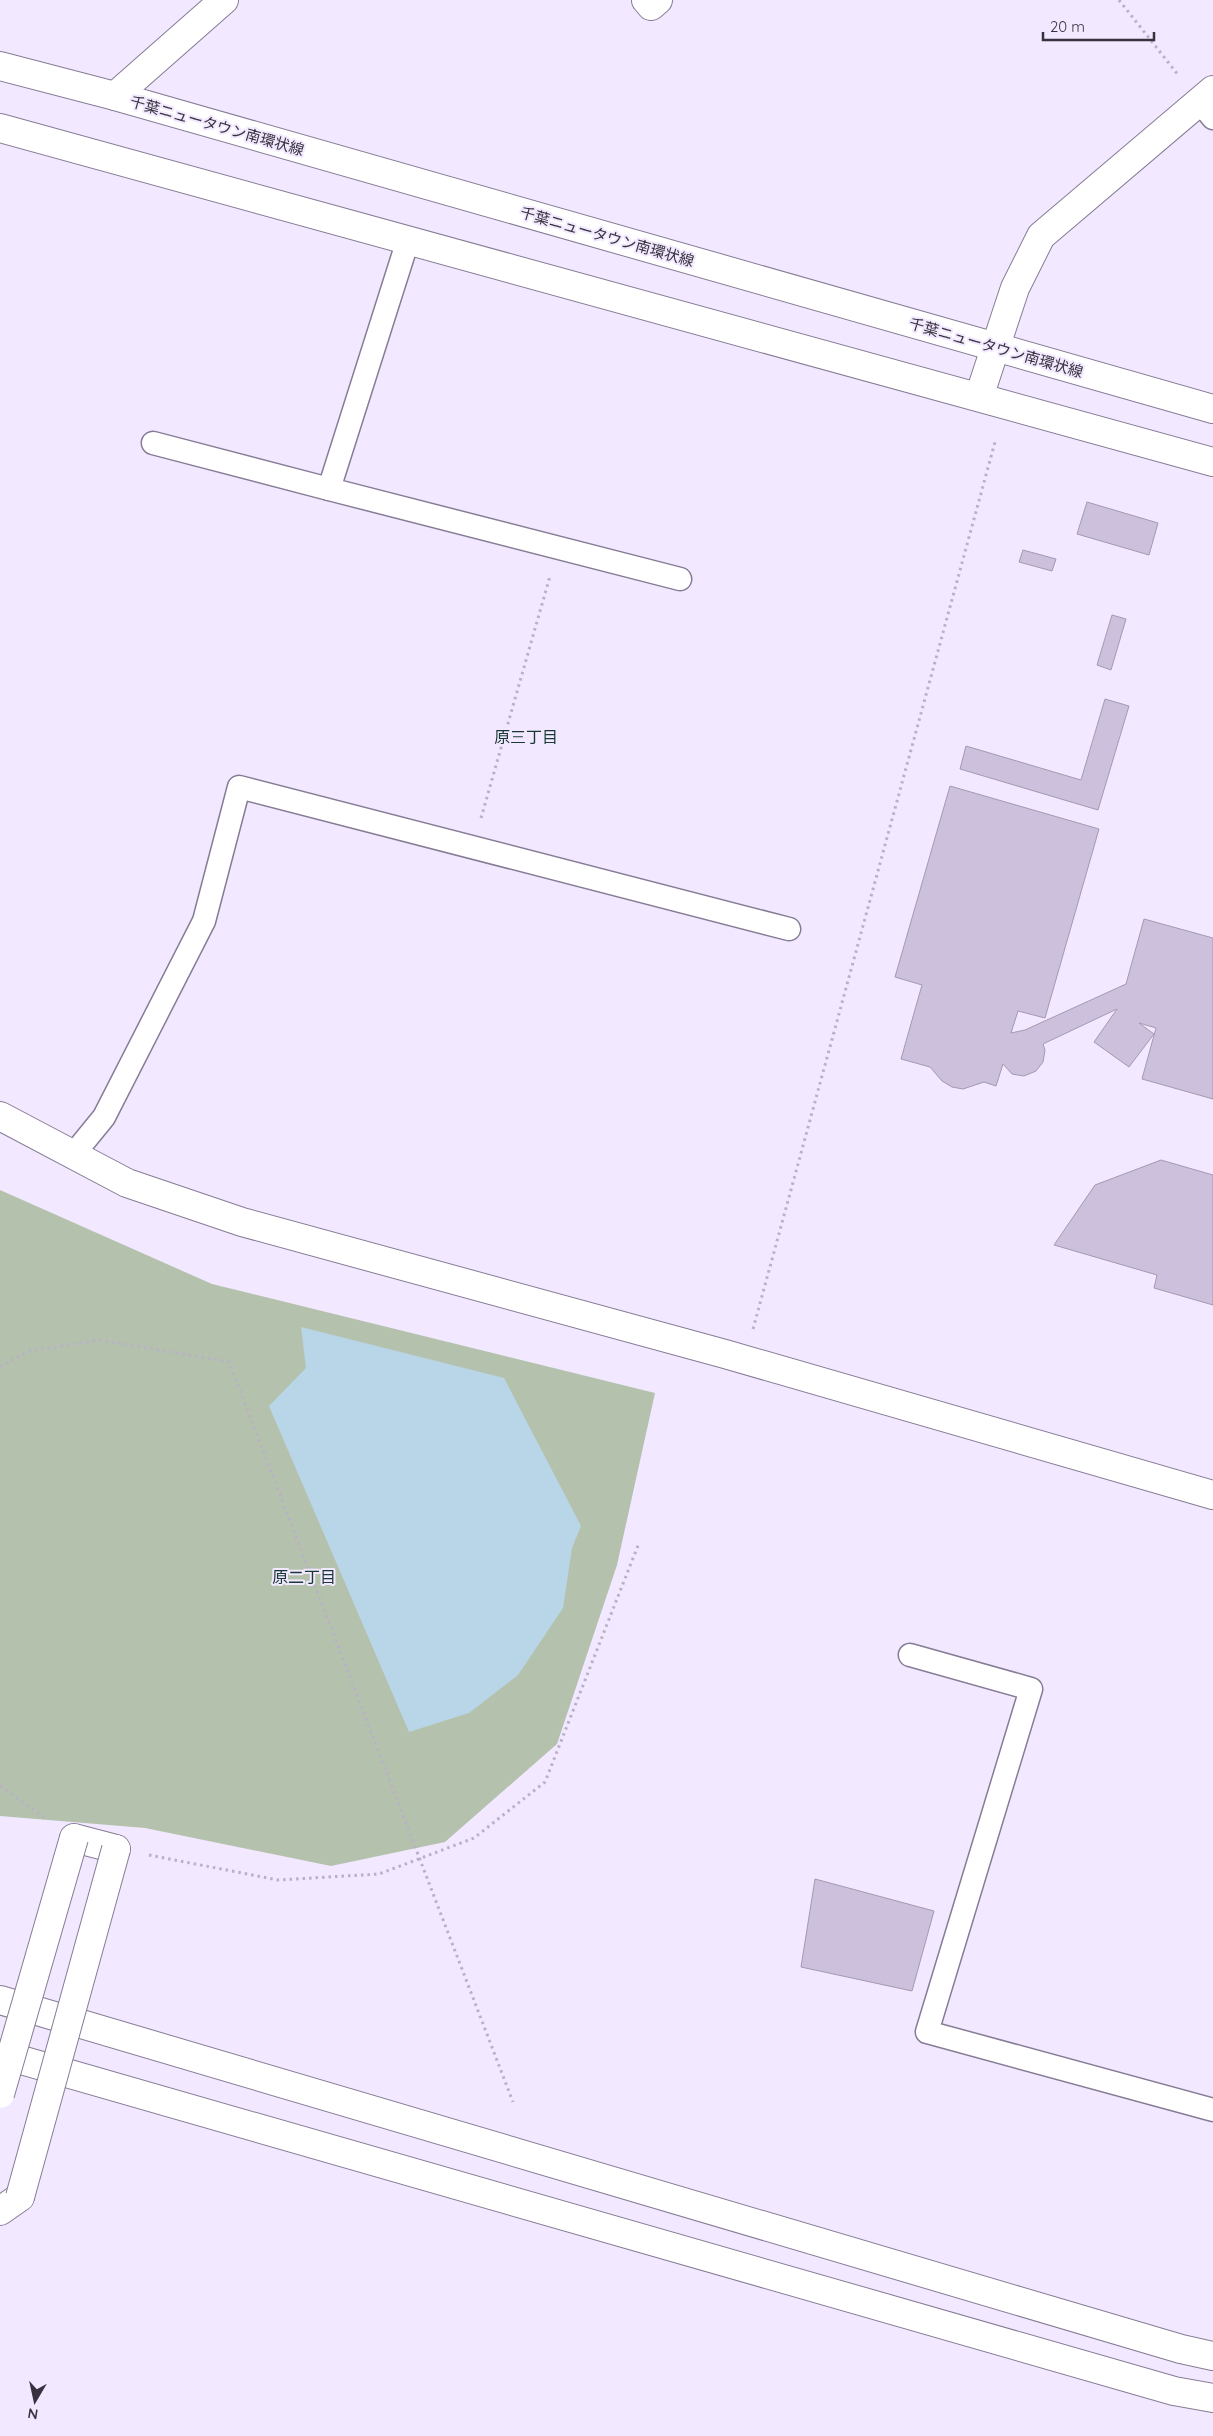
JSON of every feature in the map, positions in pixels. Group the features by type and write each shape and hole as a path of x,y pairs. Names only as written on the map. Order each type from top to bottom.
{"street":[{"path":"115,96 224,0"},
{"path":"646,0 651,6 658,0"},
{"name":"千葉ニュータウン南環状線","path":"0,66 115,96 1213,409"},
{"path":"979,397 1015,288 1041,236 1208,103"},
{"path":"0,128 1213,462"},
{"path":"0,1116 127,1183 242,1222 725,1354 1213,1495"},
{"path":"0,2094 74,1838 116,1849 10,2204"},
{"path":"0,2000 1171,2346 1213,2356"},
{"path":"0,2054 1174,2391 1213,2398"}],"lane":[{"path":"328,489 408,240"},
{"path":"153,443 680,579"},
{"path":"73,1155 104,1117 204,922 239,787 790,929"},
{"path":"910,1655 1031,1689 927,2032 1213,2110"}],"path":[{"path":"1119,0 1208,103"},
{"path":"752,1334 995,442"},
{"path":"473,847 558,548"},
{"path":"0,1367 29,1351 100,1340 229,1362 513,2102"},
{"path":"116,1849 278,1880 379,1874 474,1838 544,1782 639,1543"},
{"path":"0,1786 74,1838"}],"green space":[{"path":"0,1190 212,1284 655,1393 617,1565 557,1744 445,1842 331,1866 145,1828 0,1816"}],"water":[{"path":"301,1327 504,1378 581,1526 572,1548 563,1608 518,1675 469,1713 409,1732 269,1406 306,1368"}],"building":[{"path":"1087,502 1158,523 1149,555 1077,534"},
{"path":"1023,550 1056,559 1052,571 1019,562"},
{"path":"1112,615 1126,619 1111,670 1097,665"},
{"path":"1105,699 1129,706 1098,810 960,769 966,746 1081,780"},
{"path":"950,786 1099,829 1045,1018 1018,1011 1011,1033 1025,1030 1126,984 1144,919 1213,938 1213,1099 1142,1079 1156,1028 1139,1023 1154,1034 1129,1067 1094,1042 1117,1009 1043,1044 1045,1050 1043,1062 1036,1071 1024,1076 1012,1074 1003,1064 996,1086 984,1082 963,1089 952,1087 942,1081 930,1067 901,1059 922,985 895,977"},
{"path":"1161,1160 1213,1175 1213,1305 1154,1288 1157,1275 1054,1245 1095,1185"},
{"path":"815,1879 934,1911 912,1991 801,1967"}],"district":[{"name":"原三丁目","path":"526,737"},
{"name":"原二丁目","path":"304,1577"}]}
